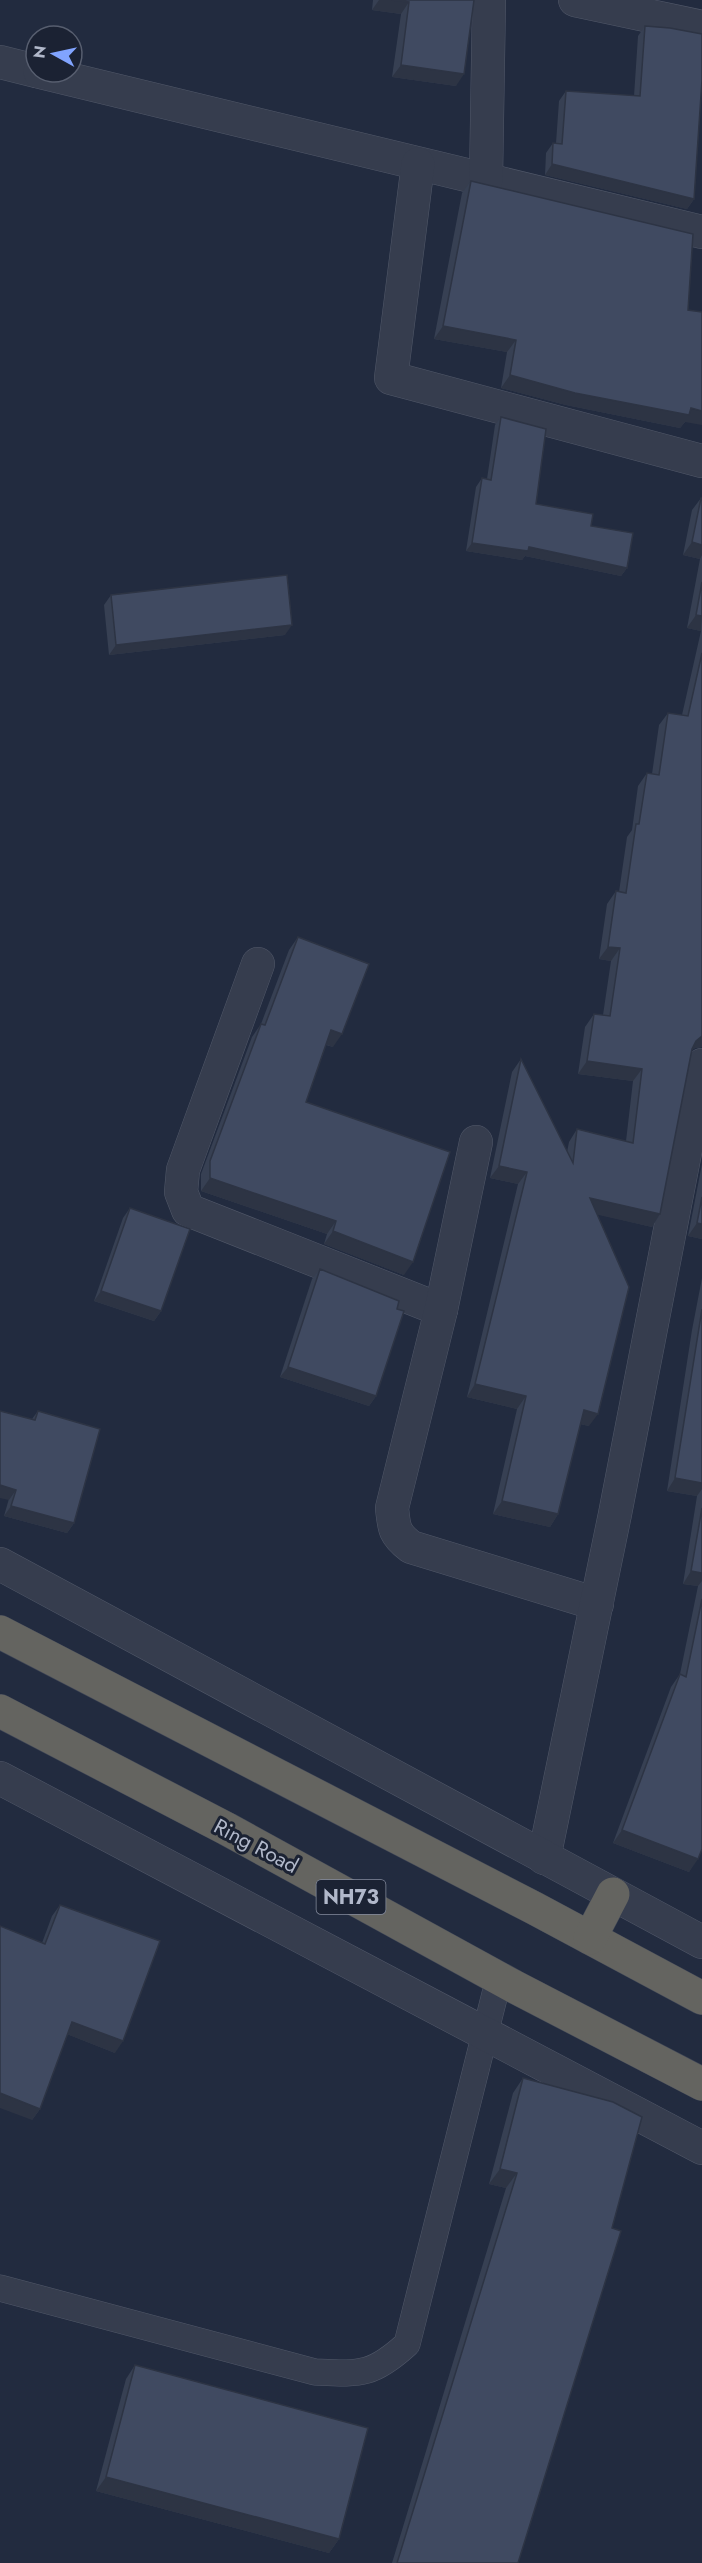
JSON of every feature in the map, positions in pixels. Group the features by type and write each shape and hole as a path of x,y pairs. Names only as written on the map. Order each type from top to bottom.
{"highway":[{"path":"0,1632 702,1998"},
{"name":"Ring Road","path":"0,1711 227,1829 499,1978 702,2084"},
{"path":"590,1938 613,1894"}],"street":[{"path":"486,180 489,0"},
{"path":"575,0 702,27"},
{"path":"0,62 24,68"},
{"path":"84,82 702,231"},
{"path":"418,164 391,378 702,461"},
{"path":"258,964 183,1170 181,1192 188,1210 441,1310"},
{"path":"544,1858 597,1604 702,1065"},
{"path":"476,1142 441,1310 392,1508 394,1529 411,1547 597,1604"},
{"path":"0,1564 702,1942"},
{"path":"0,1778 702,2148"}],"lane":[{"path":"0,2289 315,2372 357,2374 386,2363 406,2344 499,1978"}],"building":[{"path":"392,0 474,0 464,74 401,65 409,2"},
{"path":"645,26 702,34 702,80 694,199 552,164 553,143 562,144 566,91 640,96"},
{"path":"471,181 693,234 688,310 702,312 702,411 691,408 689,415 575,393 510,375 516,340 443,326"},
{"path":"501,417 546,429 536,504 593,514 591,526 633,533 627,568 529,547 528,551 472,543 482,478 491,480"},
{"path":"702,498 702,545 692,542"},
{"path":"287,575 292,625 116,645 111,595"},
{"path":"702,582 702,616 696,615"},
{"path":"702,653 702,1036 692,1049 660,1214 590,1198 629,1287 598,1414 584,1410 558,1514 502,1501 526,1396 475,1384 527,1172 499,1166 521,1059 573,1163 577,1129 633,1143 642,1069 587,1061 594,1014 610,1016 620,948 608,947 616,891 626,893 636,824 639,824 647,773 659,775 668,713 688,716"},
{"path":"298,937 369,964 342,1034 331,1030 306,1102 450,1152 413,1262 333,1231 336,1221 210,1178 210,1161 261,1024 265,1025"},
{"path":"702,1197 702,1224 697,1223"},
{"path":"130,1208 190,1229 161,1311 101,1291"},
{"path":"320,1269 399,1301 397,1309 404,1311 376,1396 288,1367"},
{"path":"702,1309 702,1483 675,1478"},
{"path":"0,1411 35,1420 38,1411 100,1429 74,1523 11,1506 16,1490 0,1485"},
{"path":"702,1508 702,1573 691,1571"},
{"path":"702,1599 702,1849 698,1859 622,1830 680,1674 686,1677"},
{"path":"60,1905 160,1941 123,2041 72,2022 40,2109 0,2093 0,1926 45,1944"},
{"path":"523,2078 613,2102 642,2117 612,2228 621,2231 518,2563 397,2563 517,2173 500,2169"},
{"path":"135,2365 368,2428 339,2539 106,2477"}]}
